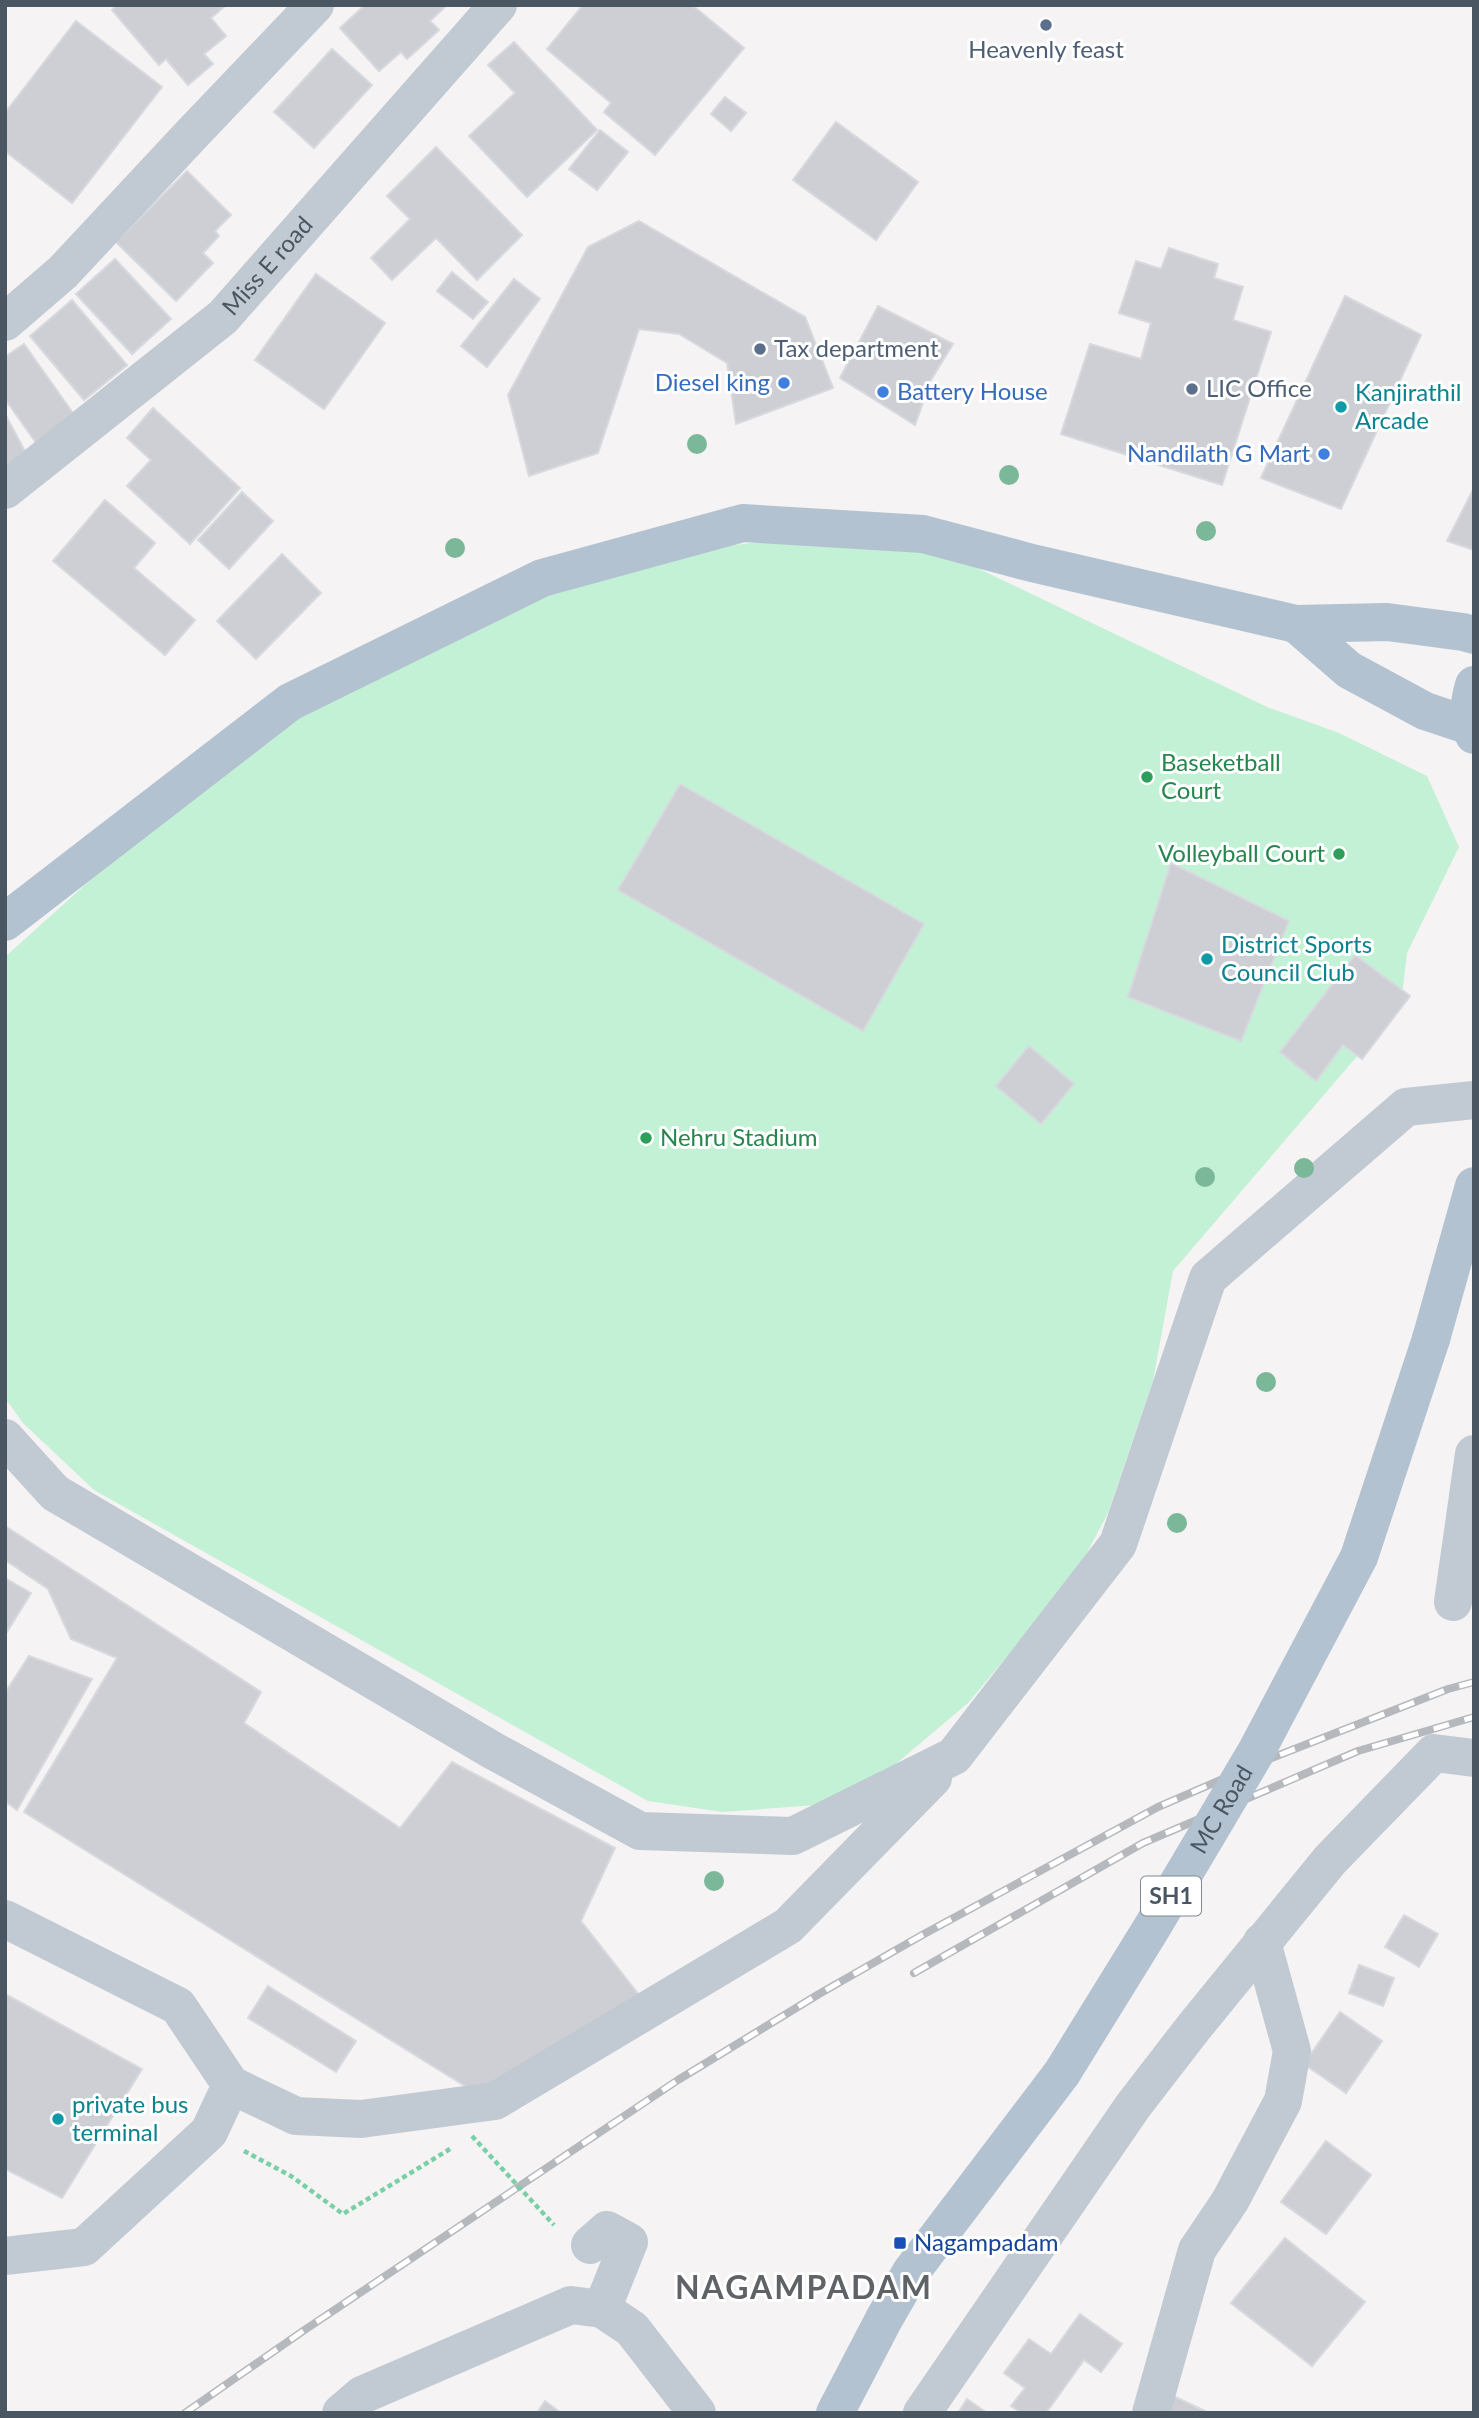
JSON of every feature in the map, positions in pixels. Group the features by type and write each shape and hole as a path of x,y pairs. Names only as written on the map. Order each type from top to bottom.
{"main road":[{"path":"5,922 290,702 542,578 743,523 923,534 1032,563 1296,624 1387,622 1474,635"},
{"path":"1296,624 1349,670 1425,711 1472,731 1469,702 1474,685"},
{"name":"MC Road","path":"835,2413 911,2272 1062,2073 1151,1929 1256,1752 1359,1557 1431,1339 1474,1186"}],"street":[{"path":"5,321 63,272 315,5"},
{"name":"Miss E road","path":"5,490 223,317 498,5"},
{"path":"5,1919 178,2006 231,2085 296,2116 361,2119 495,2101 788,1926 954,1756 1118,1545 1208,1278 1406,1107 1474,1100"},
{"path":"5,1438 55,1493 492,1750 640,1831 793,1836 954,1756"},
{"path":"1453,1602 1474,1454"},
{"path":"922,2413 1133,2106 1330,1860 1434,1753 1474,1758"},
{"path":"1151,2413 1197,2250 1230,2201 1283,2101 1292,2050 1262,1942"},
{"path":"5,2256 84,2247 209,2132 231,2085"},
{"path":"590,2245 607,2230 629,2242 601,2309"},
{"path":"341,2413 362,2395 572,2305 601,2309 632,2329 697,2413"}],"path":[{"path":"209,2132 290,2176 343,2214 460,2143"},
{"path":"472,2136 554,2225"}],"green space":[{"name":"Nehru Stadium","path":"821,534 948,554 1267,707 1339,733 1427,776 1459,847 1407,953 1401,1005 1173,1271 1153,1381 1108,1513 1075,1575 968,1703 891,1768 816,1805 723,1812 648,1801 94,1490 23,1423 5,1398 5,957 251,735 617,560"}],"building":[{"path":"117,5 226,5 211,18 226,36 204,54 213,64 188,85 166,59 159,65 112,10"},
{"path":"365,5 447,5 430,21 439,30 407,59 401,52 379,71 340,28"},
{"path":"583,5 692,5 744,48 655,155 604,112 611,103 547,49"},
{"path":"76,21 162,87 72,203 5,151 5,113"},
{"path":"514,42 597,130 527,197 469,136 515,93 488,65"},
{"path":"332,49 372,85 314,148 274,112"},
{"path":"725,97 746,113 731,131 711,114"},
{"path":"836,122 918,182 876,240 793,180"},
{"path":"600,130 628,152 597,190 569,169"},
{"path":"436,147 522,235 477,280 436,238 392,280 371,258 410,219 387,196"},
{"path":"187,171 231,215 215,231 219,236 203,253 213,263 176,301 116,242"},
{"name":"Tax department","path":"639,221 805,317 833,388 736,424 727,363 679,334 639,329 598,453 529,476 508,395 588,247"},
{"path":"1169,248 1218,264 1214,278 1243,287 1233,320 1271,332 1222,485 1061,434 1090,344 1141,359 1151,323 1119,313 1136,261 1161,269"},
{"path":"115,259 171,319 132,354 76,294"},
{"path":"452,272 488,302 473,319 437,291"},
{"path":"316,274 385,323 324,409 255,360"},
{"path":"514,279 540,299 487,367 461,346"},
{"name":"Kanjirathil Arcade","path":"1345,296 1421,335 1341,509 1261,478"},
{"path":"72,300 127,365 84,400 30,336"},
{"path":"878,306 953,344 931,380 915,425 840,378"},
{"path":"24,344 75,416 37,444 5,399 5,357"},
{"path":"153,408 240,488 190,544 127,486 151,460 127,438"},
{"path":"5,414 27,455 5,466"},
{"path":"1474,488 1474,550 1447,541"},
{"path":"242,492 273,521 229,569 198,540"},
{"path":"105,500 155,543 134,568 195,620 165,655 53,561"},
{"path":"282,554 321,593 256,659 217,621"},
{"path":"680,784 924,924 863,1031 618,890"},
{"name":"District Sports Council Club","path":"1171,863 1289,921 1241,1041 1128,997"},
{"path":"1355,955 1410,996 1362,1059 1343,1045 1316,1081 1280,1052"},
{"path":"1029,1046 1074,1084 1041,1124 996,1086"},
{"path":"5,1526 261,1692 244,1723 400,1828 452,1762 615,1848 581,1921 643,2000 489,2101 24,1812 117,1658 71,1639 48,1589 5,1560"},
{"path":"5,1578 31,1593 5,1635"},
{"path":"29,1656 92,1679 17,1810 5,1801 5,1693"},
{"path":"1404,1915 1438,1934 1419,1967 1385,1947"},
{"path":"1359,1965 1394,1978 1383,2006 1349,1993"},
{"path":"268,1986 356,2041 336,2072 248,2018"},
{"name":"private bus terminal","path":"5,1994 142,2069 62,2198 5,2169"},
{"path":"1340,2012 1382,2041 1346,2093 1304,2064"},
{"path":"1326,2141 1371,2175 1326,2234 1281,2202"},
{"path":"1285,2238 1365,2302 1312,2366 1231,2303"},
{"path":"1080,2314 1122,2344 1101,2372 1084,2360 1046,2413 1021,2413 1011,2406 1025,2388 1004,2373 1029,2339 1051,2354"},
{"path":"1169,2394 1209,2413 1161,2413"},
{"path":"967,2399 987,2413 958,2413"},
{"path":"545,2401 561,2413 537,2413"}],"railway":[{"path":"185,2413 678,2080 924,1934 1158,1807 1269,1759 1448,1689 1474,1682"},
{"path":"914,1973 1143,1843 1358,1751 1474,1717"}],"place":[{"name":"Heavenly feast","path":"1046,25"},
{"name":"Tax department","path":"760,349"},
{"name":"Diesel king","path":"784,383"},
{"name":"LIC Office","path":"1192,389"},
{"name":"Battery House","path":"883,392"},
{"name":"Kanjirathil Arcade","path":"1341,407"},
{"name":"Nandilath G Mart","path":"1324,454"},
{"name":"Baseketball Court","path":"1147,777"},
{"name":"Volleyball Court","path":"1339,854"},
{"name":"District Sports Council Club","path":"1207,959"},
{"name":"Nehru Stadium","path":"646,1138"},
{"name":"private bus terminal","path":"58,2119"},
{"name":"Nagampadam","path":"900,2243"}],"district":[{"name":"NAGAMPADAM","path":"804,2288"}]}
